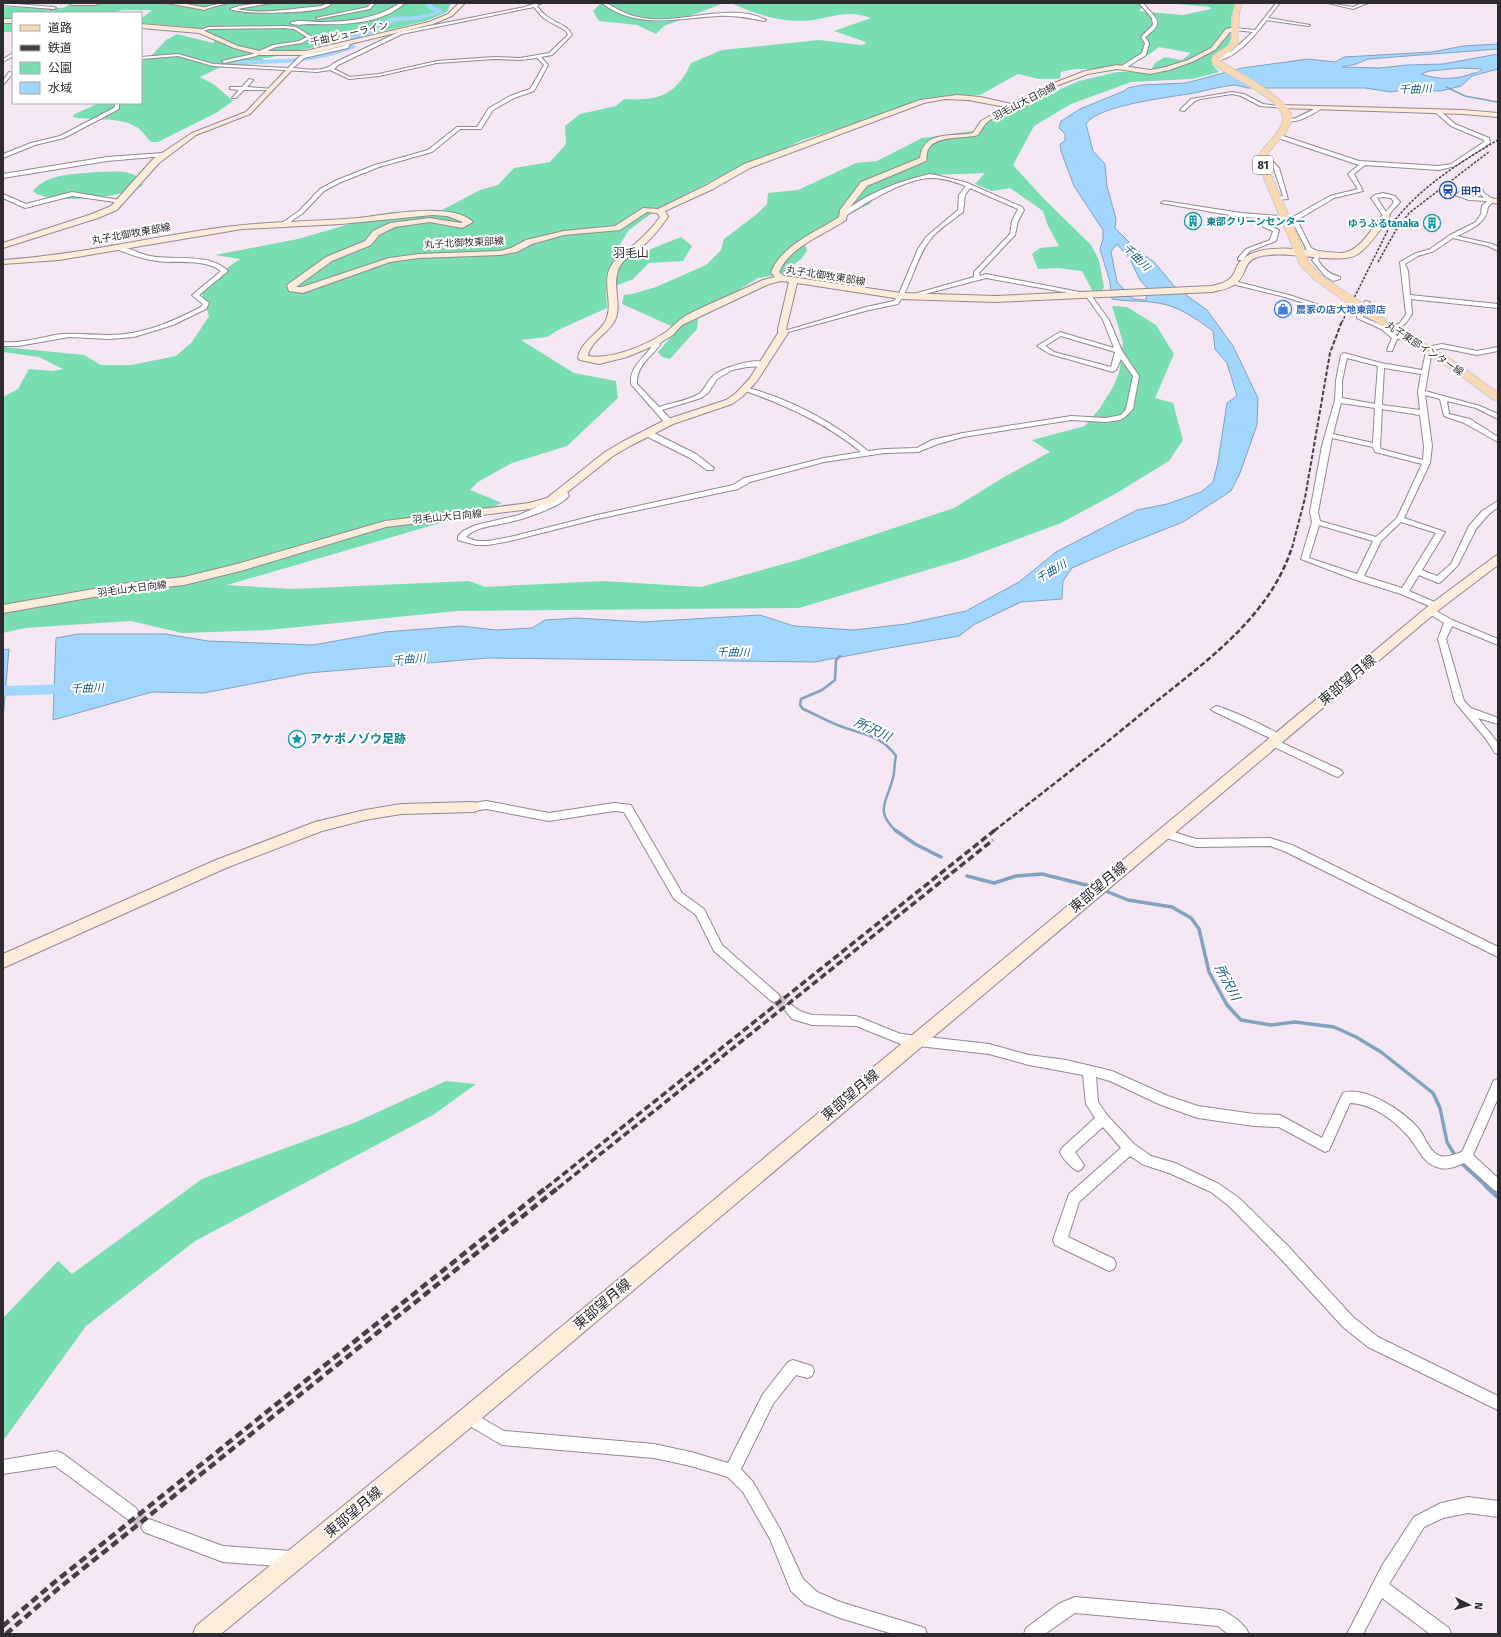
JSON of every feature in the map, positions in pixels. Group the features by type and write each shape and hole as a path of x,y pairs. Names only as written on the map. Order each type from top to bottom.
{"main road":[{"path":"72,3 96,3"},
{"path":"169,3 205,8"},
{"name":"千曲ビューライン","path":"142,26 200,31 236,47 260,53 305,53 348,44 431,23 454,11 462,3"},
{"path":"1239,3 1236,13 1234,45 1215,60 1217,64 1225,70 1261,90 1283,107 1288,120"},
{"name":"羽毛山大日向線","path":"781,278 775,272 780,260 799,246 840,221 845,214 844,210 847,205 864,184 916,164 923,159 925,148 938,139 976,134 983,122 1067,79 1087,72 1122,68 1150,72 1167,69 1190,61 1213,49 1228,30 1235,29"},
{"path":"3,246 95,216 114,208 122,201 149,167 163,155 194,134 248,113 290,69"},
{"path":"659,211 710,187 747,166 922,101 942,98 980,99 1013,107"},
{"path":"1283,107 1437,111 1498,115"},
{"name":"81","path":"1263,163 1277,136 1284,130 1288,120"},
{"name":"丸子東部インター線","path":"1263,163 1300,254 1314,274 1347,298 1366,306 1394,332 1412,339 1428,349 1468,375 1498,398"},
{"name":"丸子北御牧東部線","path":"3,262 44,259 227,228 358,220 420,213 450,216 469,222 462,226 430,220 393,225 376,234 368,243 329,259 291,285 292,289 303,290 389,260 419,256 500,253 514,250 529,242 564,233 617,228 641,212 659,211 664,214 664,217 659,224 616,266 612,272 612,316 603,330 584,352 583,358 592,361 614,359 657,341 670,333 679,323 692,316 766,282 781,278 905,296 1008,299 1200,290 1221,288 1234,283"},
{"path":"1234,283 1239,278 1243,264 1252,257 1271,253 1339,256 1352,254 1358,249 1386,212"},
{"path":"783,333 782,329 794,280"},
{"name":"羽毛山大日向線","path":"3,609 128,586 184,581 240,567 385,524 510,510 551,500 564,492 608,454 669,422 729,402 737,397 745,390 764,364 772,345 783,333"},
{"name":"東部望月線","path":"204,1634 468,1417 1107,880 1433,609 1498,559"},
{"path":"3,961 221,864 320,826 365,815 401,809 473,807"}],"street":[{"path":"205,8 226,3"},
{"path":"287,9 270,3 239,7 232,10 246,12 322,8 330,3"},
{"path":"284,27 303,19 365,10 373,3"},
{"path":"292,23 333,23 365,19 386,13 403,3"},
{"path":"331,69 336,64 401,33 540,3"},
{"path":"604,3 626,16 641,20 670,20 732,14 764,20"},
{"path":"1122,68 1144,54 1146,43 1143,37 1154,28 1155,23 1153,15 1141,3"},
{"path":"1215,60 1226,56 1249,39 1278,3"},
{"path":"1330,3 1353,8 1366,3"},
{"path":"3,4 54,8"},
{"path":"142,58 178,55 219,65 317,71 331,69 349,78 379,75 437,62 494,58 520,59 555,51 570,35 570,32 545,18 538,12 535,5"},
{"path":"443,18 454,21"},
{"path":"1265,19 1308,25"},
{"path":"200,31 208,28 284,27 295,28 306,34 309,38 300,42 275,46 260,53 228,60 219,65"},
{"path":"1235,29 1256,31"},
{"path":"290,69 297,61 346,48 348,44"},
{"path":"3,62 12,55"},
{"path":"284,224 296,216 322,190 339,181 377,166 430,151 459,128 479,128 492,109 512,97 532,90 546,65 538,56"},
{"path":"3,73 12,73"},
{"path":"3,84 12,73"},
{"path":"234,97 251,80"},
{"path":"232,88 271,89"},
{"path":"1182,110 1193,100 1232,93 1242,95 1258,104 1283,107"},
{"path":"3,156 33,144 62,137 114,110 117,108 117,104"},
{"path":"1288,120 1297,119 1320,108"},
{"path":"1277,136 1363,164 1442,168 1453,165 1488,143 1487,139 1453,126 1437,111"},
{"path":"3,176 107,159 163,155"},
{"path":"1263,163 1274,164 1278,172 1286,198 1276,198"},
{"path":"1263,163 1278,172"},
{"path":"1164,203 1262,217 1294,219 1332,197 1361,190 1351,174 1363,164"},
{"path":"845,214 890,190 915,180 939,177 969,186 1016,206 1021,210 1015,221 1013,234 976,273 977,277"},
{"path":"905,296 920,249 933,232 961,211 962,195 969,186"},
{"path":"1469,188 1476,188 1481,190 1483,195 1495,201 1473,199 1458,195 1469,188"},
{"path":"3,196 25,206 72,194 122,201"},
{"path":"1390,350 1394,332 1409,314 1405,271 1402,263 1416,255 1432,250 1452,236 1481,220 1484,214 1484,206 1495,201"},
{"path":"1240,258 1248,250 1273,241 1276,230 1265,226 1262,217"},
{"path":"1294,219 1309,249 1316,255 1316,263 1327,274"},
{"path":"1452,236 1463,240 1490,245 1498,249"},
{"path":"3,344 19,345 42,338 63,336 108,337 133,335 168,324 204,308 206,303 195,295 225,271 211,264 150,258 117,247"},
{"path":"564,492 565,496 560,500 516,518 476,528 464,533 461,538 476,543 510,539 597,517 735,486 747,480 802,466 886,451 918,450 935,442 963,435 1063,419 1106,420 1123,416 1129,409 1136,376 1119,351 1106,320 1088,295 991,276 977,277 905,296 896,302 868,308 783,333"},
{"path":"1234,283 1287,296 1337,312"},
{"path":"1408,297 1498,306"},
{"path":"1060,334 1119,351 1113,370 1052,353 1040,346 1060,334"},
{"path":"657,341 657,345 635,371 633,378 634,384 669,422"},
{"path":"1359,578 1378,540 1400,519 1426,463 1428,446 1421,392 1428,349 1430,347 1439,346 1477,353 1498,349"},
{"path":"1424,372 1381,365 1344,355 1339,381 1338,400 1326,446 1314,512 1316,522 1305,559 1404,592 1433,609 1449,622 1498,642"},
{"path":"658,409 699,397 706,392 709,384 720,374 747,363 764,364"},
{"path":"1376,446 1381,365"},
{"path":"745,390 770,397 830,426 852,440 867,454"},
{"path":"1421,392 1478,407 1498,417"},
{"path":"1443,397 1446,415 1467,421 1496,437"},
{"path":"1338,400 1424,413"},
{"path":"648,434 693,456 710,468"},
{"path":"1330,435 1376,446 1378,450 1426,463"},
{"path":"1416,571 1438,580 1454,565 1472,528 1484,513 1498,503"},
{"path":"1400,519 1441,532 1404,592"},
{"path":"1316,522 1378,540"},
{"path":"1449,622 1442,639 1460,702 1498,751"},
{"path":"1216,709 1268,732 1275,741 1338,773"},
{"path":"1468,711 1498,721"},
{"path":"473,807 486,805 549,817 614,808 627,808 678,896 700,912 718,948 774,997"},
{"path":"1164,833 1196,843 1270,842 1288,848 1498,952"},
{"path":"790,1009 796,1015 812,1020 856,1021 901,1039 914,1042 989,1049 1028,1060 1066,1065 1112,1076 1165,1101 1198,1112 1254,1120 1280,1121 1325,1146 1347,1097 1352,1097 1370,1102 1388,1112 1414,1133 1428,1155 1438,1162 1452,1161 1466,1157"},
{"path":"1089,1071 1092,1104 1103,1119 1130,1148 1148,1161 1171,1167 1215,1188 1234,1202 1284,1252 1348,1322 1373,1342 1498,1403"},
{"path":"1466,1157 1498,1084"},
{"path":"1078,1165 1066,1152 1103,1119"},
{"path":"1110,1264 1060,1240 1074,1198 1130,1148"},
{"path":"1466,1157 1498,1186"},
{"path":"732,1471 768,1399 793,1367 807,1371"},
{"path":"468,1417 502,1438 654,1451 691,1458 732,1471 748,1487 775,1534 797,1585 810,1598 840,1610 919,1634"},
{"path":"3,1466 57,1458 131,1513"},
{"path":"1355,1634 1388,1569 1419,1522 1441,1510 1468,1505 1498,1509"},
{"path":"149,1527 223,1554 295,1559"},
{"path":"1380,1587 1443,1634"},
{"path":"1032,1634 1066,1609 1076,1605 1220,1618 1241,1634"}],"green space":[{"path":"72,3 451,3 447,12 426,21 268,58 261,58 269,62 219,68 200,77 215,85 233,101 216,113 158,142 151,142 138,128 131,124 115,120 73,117 73,115 97,104 142,104 142,61 152,55 166,40 177,34 213,43 217,38 190,27 142,23 142,18 152,10 123,10 112,12 12,12 12,32 3,32 3,7 63,8"},
{"path":"601,3 724,3 664,26 656,34 637,25 599,21 593,11"},
{"path":"731,3 1146,3 1139,11 1183,15 1211,9 1210,7 1176,4 1177,3 1237,3 1231,18 1231,40 1224,51 1212,64 1219,72 1192,79 1131,82 1071,104 1034,126 1013,165 1044,199 1091,245 1099,260 1104,287 1101,292 1093,292 1082,271 1058,268 1038,269 1032,254 1040,248 1059,246 1048,226 1043,211 1010,188 992,191 975,184 985,173 931,175 909,179 868,196 871,203 804,238 807,251 801,259 782,274 758,278 699,314 697,329 670,359 662,357 658,352 678,329 622,304 624,295 656,287 706,265 721,250 724,239 757,214 767,204 768,193 798,190 856,163 877,161 922,138 973,131 983,123 1079,81 1117,72 1140,72 1151,70 1155,63 1165,57 1182,60 1191,53 1159,47 1137,62 1114,69 1070,70 1061,72 1060,79 1039,79 1018,74 980,95 925,98 859,123 802,140 775,154 741,166 659,208 629,230 619,246 621,253 646,251 681,237 692,246 683,261 649,263 633,279 606,290 607,308 558,330 547,337 521,340 574,373 616,381 618,398 567,446 512,463 478,482 470,490 502,503 478,512 227,585 292,589 469,581 485,587 604,581 701,587 798,560 954,508 1004,477 1050,452 1032,440 1085,426 1100,408 1113,387 1119,373 1123,342 1112,306 1127,307 1156,325 1174,354 1155,398 1173,403 1183,440 1169,461 1115,494 1061,523 964,559 799,608 457,611 268,630 182,633 131,621 25,628 3,633 3,397 18,389 29,369 53,371 63,369 39,357 3,352 3,347 84,355 101,365 131,365 176,356 192,342 209,316 200,287 240,259 215,255 298,239 391,212 442,210 480,190 498,185 514,168 550,162 566,144 565,126 580,114 616,106 624,99 647,99 665,94 679,83 691,63 722,50 819,40 861,45 865,44 866,42 834,31 871,18 860,15 842,14 808,21 789,21 763,15"},
{"path":"98,172 130,173 136,176 143,185 134,190 121,194 104,197 69,199 41,196 33,191 39,185 54,178 72,174"},
{"path":"446,1081 476,1084 433,1115 195,1241 86,1326 3,1441 3,1318 58,1261 72,1274 202,1179 356,1122"}],"water":[{"path":"1498,44 1498,49 1368,59 1356,64 1342,67 1379,68 1407,65 1443,64 1498,54 1498,69 1472,76 1461,86 1441,91 1402,90 1391,92 1365,88 1248,88 1230,85 1121,106 1093,117 1086,124 1093,151 1105,164 1107,186 1116,219 1115,228 1135,248 1154,262 1175,287 1207,310 1233,346 1258,398 1257,425 1240,473 1231,491 1183,522 1072,568 1063,581 1062,599 1021,602 975,624 959,636 815,662 488,658 308,673 204,693 152,692 53,720 56,638 78,634 166,634 208,641 313,645 385,632 461,626 496,630 532,628 545,620 577,618 642,622 760,615 794,626 854,630 906,624 966,611 1019,582 1056,552 1137,510 1167,504 1201,492 1213,482 1218,462 1227,403 1237,396 1227,363 1215,349 1213,331 1187,314 1173,307 1152,302 1112,299 1110,282 1100,249 1103,239 1103,230 1074,186 1061,151 1060,144 1065,141 1065,134 1059,128 1061,121 1080,109 1128,88 1142,85 1186,83 1242,68 1308,59 1335,62 1344,57 1432,52 1463,46","holes":["1461,68 1482,69 1478,72 1454,78 1441,78 1421,74 1429,71","1117,244 1130,259 1140,280 1148,289 1146,300 1133,299 1117,282 1111,252"]},
{"path":"9,649 3,719 3,650"}],"waterway":[{"path":"350,42 354,38 396,19 418,18 438,13 439,10 431,8 428,3"},
{"path":"236,63 301,60 330,55 352,46"},
{"path":"1446,87 1465,96 1497,102"},
{"name":"所沢川","path":"840,656 836,660 835,680 822,690 801,699 800,705 803,709 835,724 877,739 884,743 896,756 894,775 884,806 885,817 895,830"},
{"name":"千曲川","path":"3,691 77,689"},
{"name":"所沢川","path":"895,830 915,844 941,857"},
{"name":"所沢川","path":"967,876 994,883 1016,876 1042,874 1094,887"},
{"name":"所沢川","path":"1103,890 1128,900 1172,907 1191,918 1199,929 1209,972 1227,1005 1241,1020 1271,1025 1295,1022 1334,1027 1356,1037 1381,1052 1433,1093 1440,1108 1447,1142 1456,1157"},
{"name":"所沢川","path":"1460,1162 1488,1188"},
{"name":"所沢川","path":"1487,1187 1498,1197"}],"tunnel":[{"path":"774,997 790,1009"},
{"path":"131,1513 149,1527"}],"railway":[{"path":"1342,322 1389,228 1400,214 1412,201 1439,178 1498,140"},
{"path":"1378,262 1396,230 1409,213 1490,151"},
{"path":"1292,548 1305,498 1330,353 1342,321"},
{"path":"994,831 1194,672 1234,636 1268,595 1282,572 1292,547"},
{"path":"546,1188 995,830"},
{"path":"558,1188 993,840"},
{"path":"3,1626 56,1581 547,1187"},
{"path":"6,1634 59,1588 559,1187"}],"place":[{"name":"田中","path":"1448,190"},
{"name":"東部クリーンセンター","path":"1193,221"},
{"name":"ゆうふるtanaka","path":"1432,223"},
{"name":"農家の店大地東部店","path":"1283,309"},
{"name":"アケボノゾウ足跡","path":"297,739"}],"district":[{"name":"羽毛山","path":"631,253"}]}
